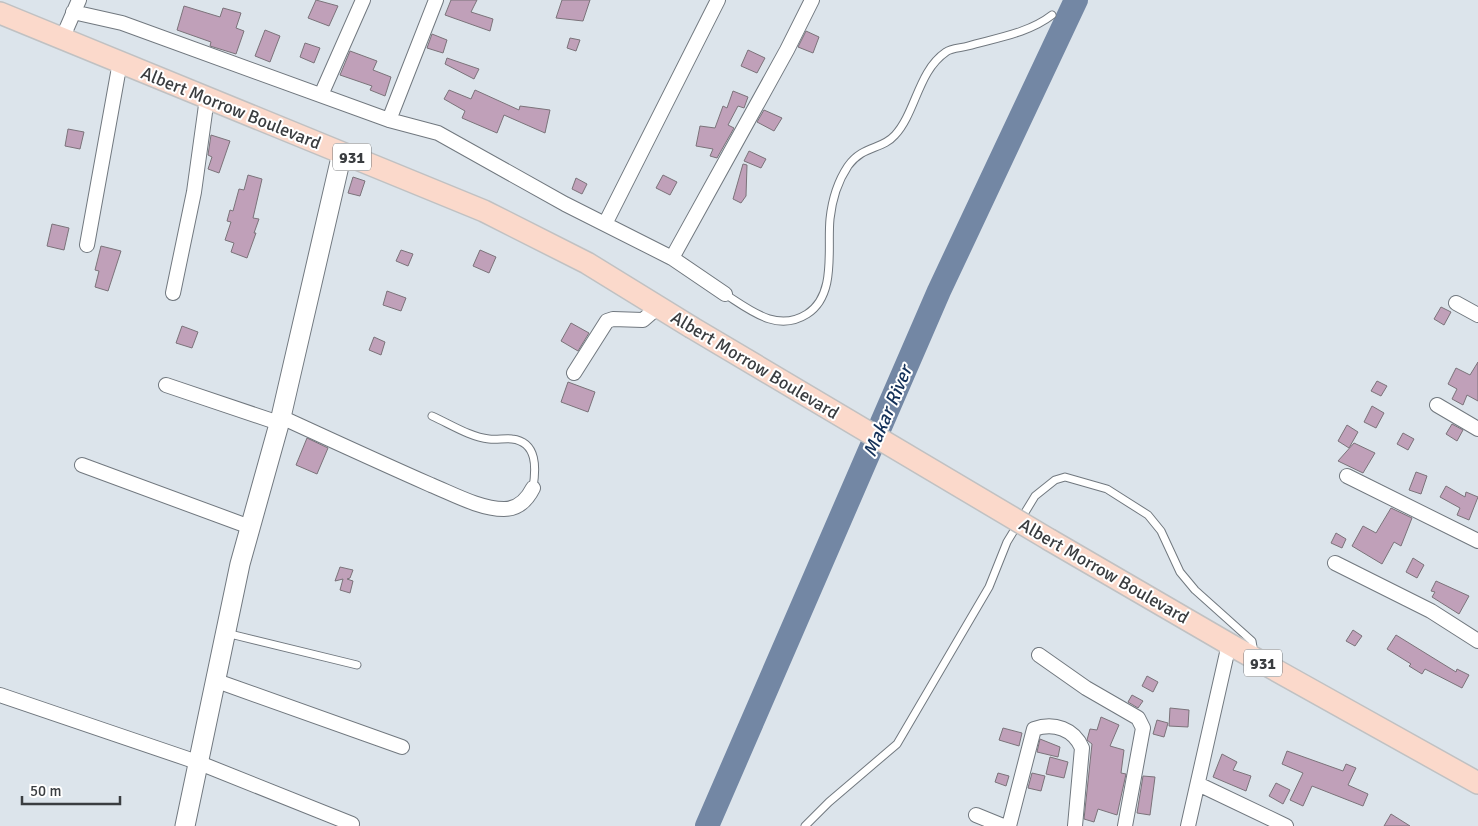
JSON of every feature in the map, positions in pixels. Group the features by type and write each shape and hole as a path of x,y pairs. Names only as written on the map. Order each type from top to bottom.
{"main road":[{"name":"Albert Morrow Boulevard","path":"0,13 484,211 528,232 586,263 1050,540 1229,644 1478,783"}],"street":[{"path":"321,95 363,0"},
{"path":"389,120 436,0"},
{"path":"605,224 718,0"},
{"path":"672,258 787,50 812,0"},
{"path":"62,39 76,6 389,120 438,134 672,258 725,294"},
{"path":"86,245 120,62"},
{"path":"173,294 194,192 207,98"},
{"path":"185,826 224,633 250,527 280,420 342,153"},
{"path":"1456,303 1478,315"},
{"path":"574,374 608,321 613,319 643,320 658,307"},
{"path":"166,384 280,420 482,504 506,509 518,506 527,500 533,488"},
{"path":"1437,405 1478,430"},
{"path":"82,465 250,527"},
{"path":"1347,476 1478,541"},
{"path":"1335,563 1431,611 1478,641"},
{"path":"1188,826 1229,644"},
{"path":"1039,655 1086,688 1138,718 1141,723 1143,728 1125,826"},
{"path":"214,680 402,747"},
{"path":"0,695 197,762 352,824"},
{"path":"1009,826 1034,729 1048,726 1070,731 1077,737 1082,748 1075,826"},
{"path":"1198,784 1286,826"},
{"path":"976,815 1003,826"}],"lane":[{"path":"725,294 775,321 790,322 808,313 821,298 826,283 830,258 830,219 835,195 849,165 858,154 895,136 935,63 947,51 1038,26 1052,16"},
{"path":"432,416 489,439 515,439 527,445 534,456 536,471 533,488"},
{"path":"805,826 829,802 897,744 989,587 1007,542 1036,496 1055,480 1065,477 1107,489 1148,515 1161,530 1180,572 1195,590 1252,641 1254,658"},
{"path":"224,633 357,666"}],"building":[{"path":"316,0 338,6 329,26 308,18"},
{"path":"451,0 477,0 471,12 493,19 490,31 445,15"},
{"path":"562,0 590,0 583,21 556,18"},
{"path":"184,6 220,17 223,8 241,13 236,28 244,31 236,54 210,46 211,42 177,30"},
{"path":"265,30 280,36 270,62 255,56"},
{"path":"806,31 819,37 813,53 798,47"},
{"path":"432,34 447,40 443,53 427,48"},
{"path":"570,38 580,40 576,51 567,48"},
{"path":"305,43 320,48 314,63 300,57"},
{"path":"748,50 765,58 757,73 741,66"},
{"path":"350,51 377,61 373,70 391,77 385,96 370,90 372,86 340,75"},
{"path":"447,58 479,69 474,79 445,64"},
{"path":"449,90 471,99 475,90 519,110 520,106 550,110 545,133 504,115 497,133 462,118 465,111 444,99"},
{"path":"733,91 748,97 744,108 738,106 728,125 734,128 717,158 710,156 713,149 696,146 700,126 715,128 723,106 727,108"},
{"path":"764,110 782,118 774,131 757,122"},
{"path":"68,129 84,132 80,149 65,146"},
{"path":"211,135 230,141 219,173 208,169 212,157 208,155"},
{"path":"749,151 766,159 761,168 744,161"},
{"path":"743,164 747,165 746,196 741,203 733,199"},
{"path":"248,175 262,179 253,218 259,219 247,258 231,252 234,243 225,240 231,222 227,221 230,210 233,211 239,189 244,190"},
{"path":"663,175 677,182 670,195 656,188"},
{"path":"353,177 365,181 360,196 348,193"},
{"path":"576,178 587,184 582,194 572,189"},
{"path":"52,224 69,228 64,250 47,246"},
{"path":"101,246 121,251 108,291 95,287 99,271 95,270"},
{"path":"401,250 413,254 408,266 396,261"},
{"path":"480,250 496,257 489,273 473,266"},
{"path":"387,291 406,298 401,311 383,305"},
{"path":"1441,307 1451,312 1444,325 1434,319"},
{"path":"571,323 589,333 578,351 561,341"},
{"path":"182,326 198,332 192,348 176,343"},
{"path":"374,337 385,342 381,355 369,350"},
{"path":"1478,362 1478,401 1467,395 1463,405 1452,399 1457,389 1448,384 1456,368 1470,375"},
{"path":"1377,381 1387,386 1381,396 1371,391"},
{"path":"568,382 595,392 588,412 561,402"},
{"path":"1372,406 1384,413 1376,428 1364,422"},
{"path":"1452,424 1463,430 1457,441 1446,434"},
{"path":"1347,425 1358,432 1349,448 1338,441"},
{"path":"1403,433 1414,439 1408,450 1397,444"},
{"path":"307,438 328,448 317,474 296,465"},
{"path":"1354,443 1375,453 1363,473 1338,461"},
{"path":"1416,472 1427,476 1421,494 1409,490"},
{"path":"1446,486 1465,497 1466,492 1478,497 1469,520 1457,515 1460,508 1440,497"},
{"path":"1391,508 1412,518 1401,546 1394,542 1382,564 1352,546 1363,526 1376,533"},
{"path":"1336,533 1346,539 1342,548 1331,543"},
{"path":"1413,558 1424,565 1417,578 1406,572"},
{"path":"340,567 353,570 350,578 347,579 353,581 350,593 340,590 343,579 335,581"},
{"path":"1436,581 1469,596 1459,614 1432,597 1435,592 1431,591"},
{"path":"1353,630 1362,636 1355,646 1346,641"},
{"path":"1396,635 1456,672 1457,669 1469,675 1462,688 1425,669 1422,674 1409,666 1411,664 1387,649"},
{"path":"1147,676 1158,682 1153,692 1142,686"},
{"path":"1132,695 1143,701 1138,708 1128,702"},
{"path":"1170,708 1189,710 1188,727 1169,726"},
{"path":"1101,717 1119,725 1110,746 1124,750 1121,773 1126,774 1117,815 1098,809 1094,822 1084,819 1092,744 1087,740 1090,729 1097,730"},
{"path":"1157,720 1168,723 1164,737 1153,734"},
{"path":"1003,728 1022,733 1019,746 999,740"},
{"path":"1040,739 1060,747 1058,757 1037,752"},
{"path":"1287,751 1343,771 1346,764 1356,768 1348,785 1368,794 1363,806 1312,786 1303,806 1290,800 1303,773 1282,764"},
{"path":"1222,754 1237,762 1233,770 1251,776 1246,791 1213,777"},
{"path":"1050,757 1068,762 1064,778 1046,774"},
{"path":"998,773 1009,776 1006,786 995,782"},
{"path":"1032,773 1045,776 1041,791 1028,788"},
{"path":"1143,776 1155,777 1150,815 1137,813"},
{"path":"1276,783 1290,790 1283,804 1269,796"},
{"path":"1391,814 1410,826 1384,826"}],"waterway":[{"name":"Makar River","path":"707,826 939,291 1076,0"}]}
